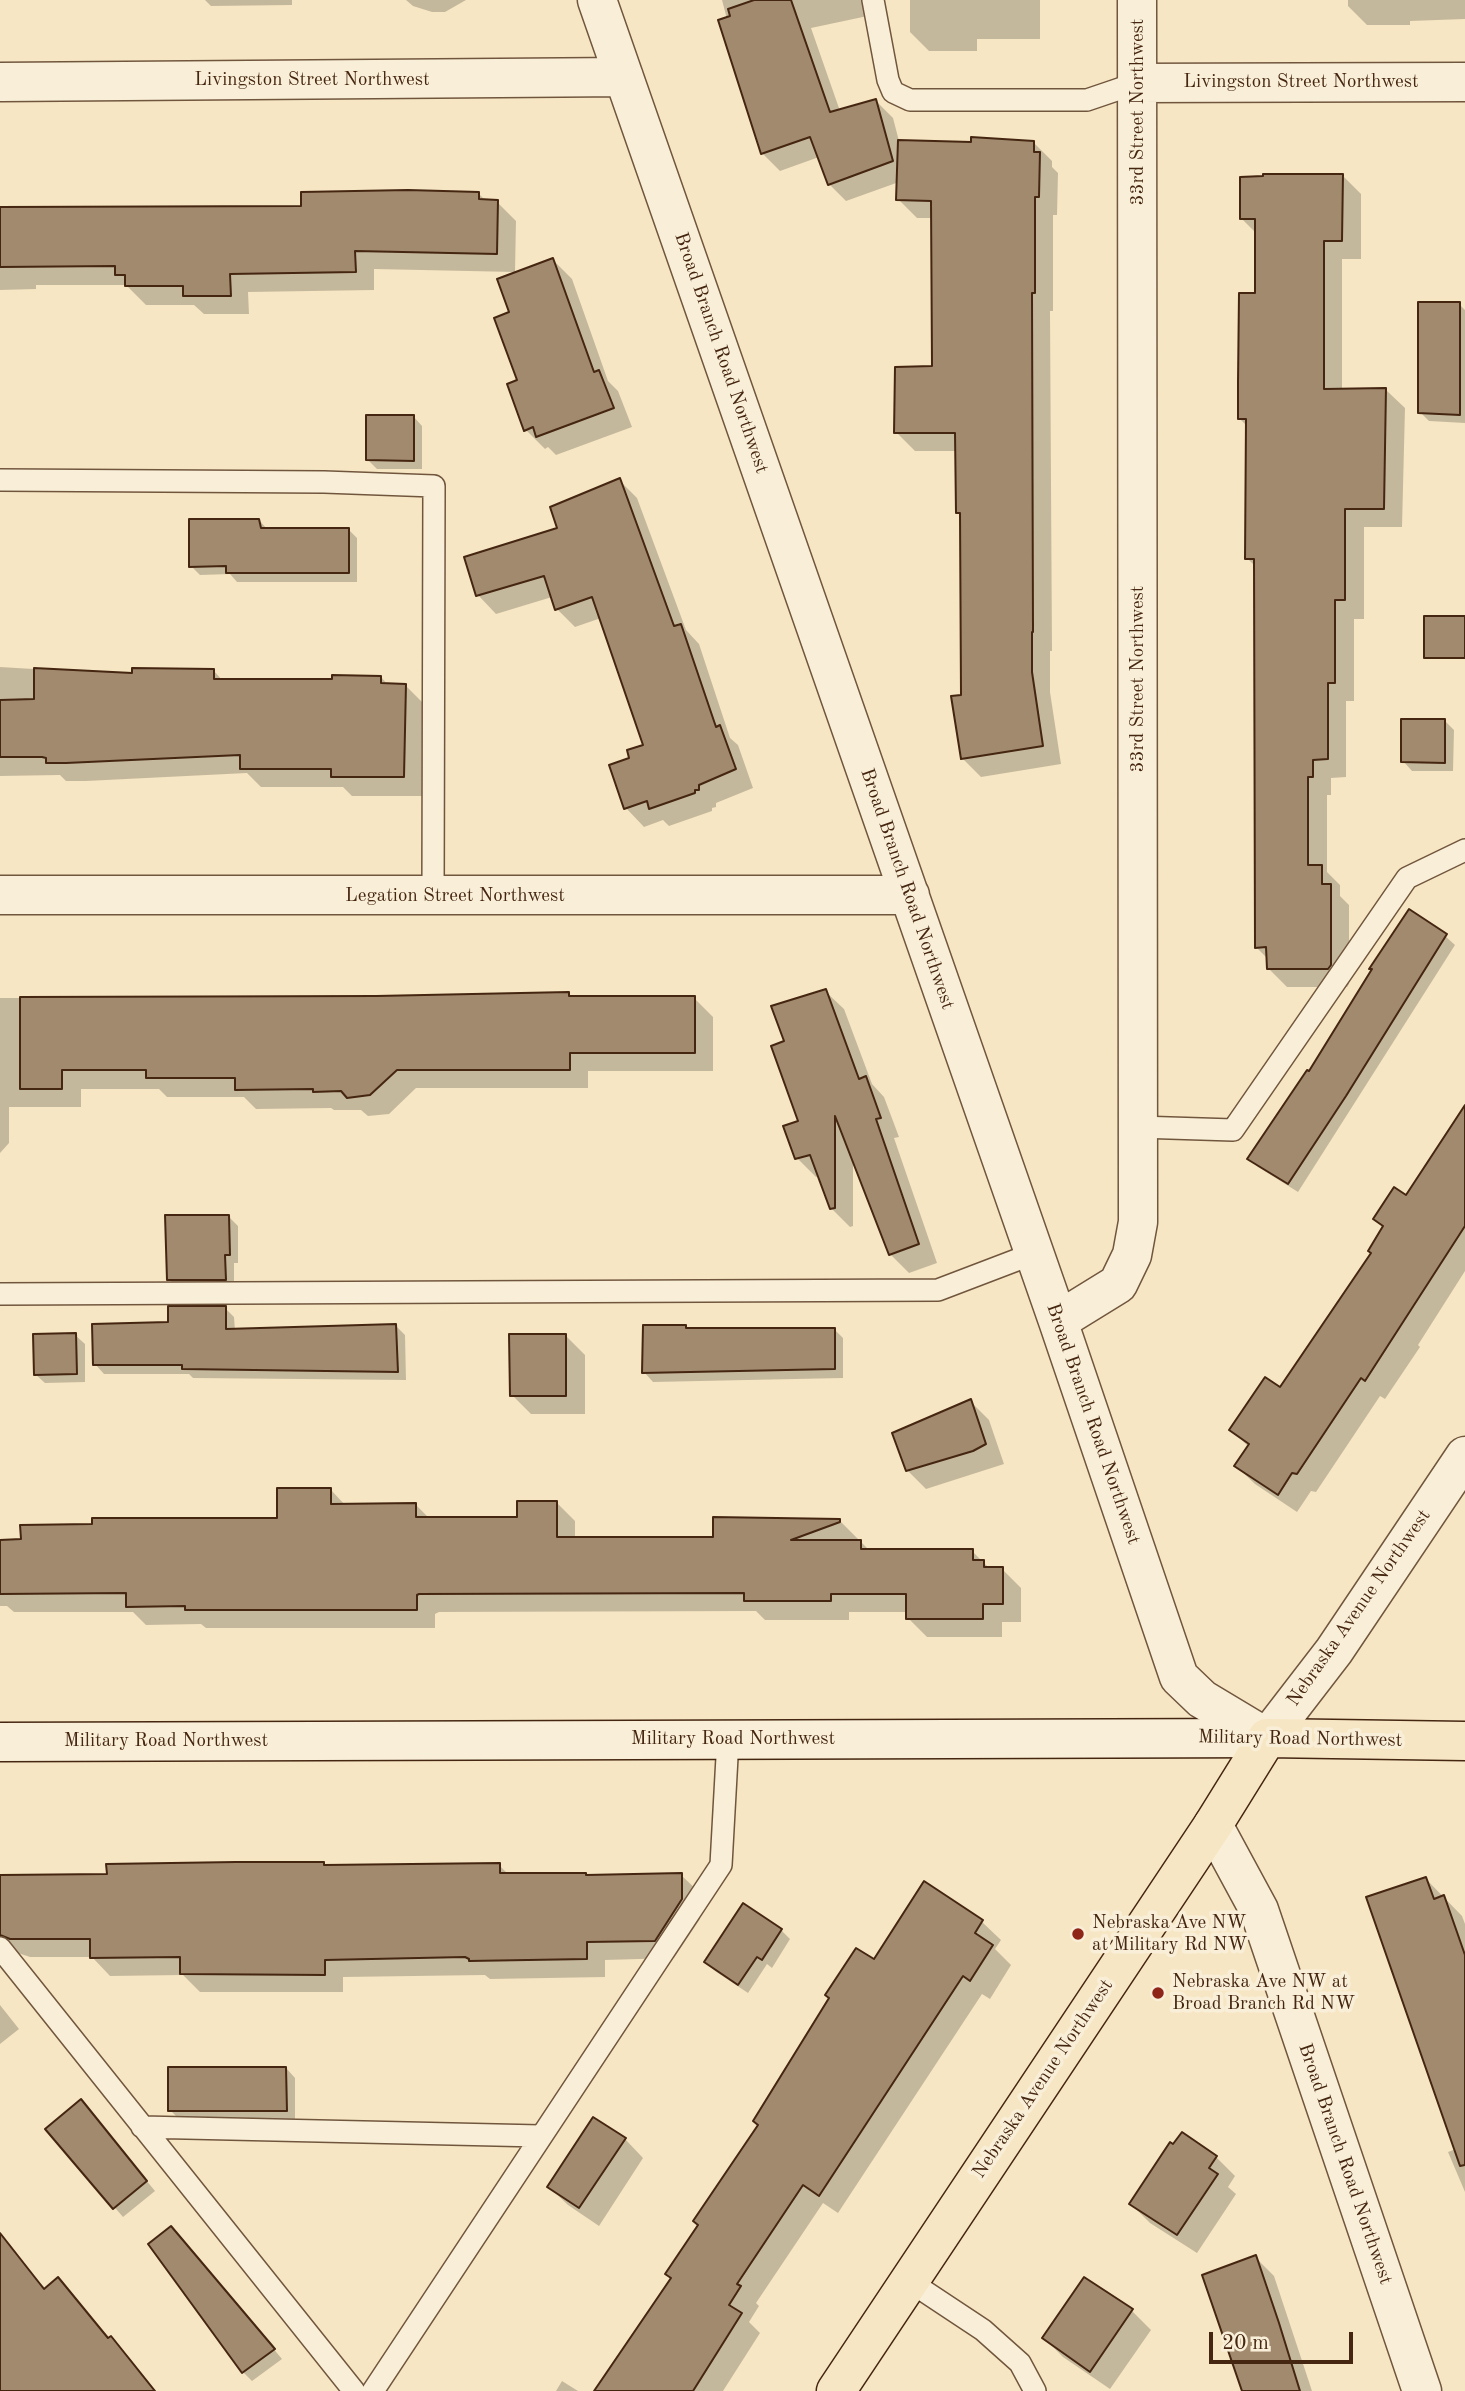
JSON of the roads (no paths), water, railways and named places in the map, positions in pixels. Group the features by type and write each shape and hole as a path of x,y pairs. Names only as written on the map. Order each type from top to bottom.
{"main road":[{"name":"Military Road Northwest","path":"1267,1738 1465,1741"},
{"name":"Nebraska Avenue Northwest","path":"835,2391 1213,1825 1267,1738"}],"street":[{"name":"Broad Branch Road Northwest","path":"597,0 1035,1253 1179,1677 1202,1699 1267,1738"},
{"name":"33rd Street Northwest","path":"1058,1321 1118,1284 1132,1255 1138,1222 1137,0"},
{"name":"Livingston Street Northwest","path":"0,82 624,77"},
{"name":"Livingston Street Northwest","path":"1137,83 1465,82"},
{"name":"Legation Street Northwest","path":"0,895 910,895"},
{"name":"Nebraska Avenue Northwest","path":"1267,1738 1334,1651 1465,1456"},
{"name":"Military Road Northwest","path":"0,1742 1267,1738"},
{"name":"Broad Branch Road Northwest","path":"1213,1825 1259,1910 1422,2391"}],"lane":[{"path":"873,0 888,80 893,92 910,100 1087,100 1137,83"},
{"path":"0,480 324,482 434,486 433,896"},
{"path":"1138,1127 1233,1130 1407,878 1465,850"},
{"path":"0,1294 938,1290 1035,1253"},
{"path":"373,2391 721,1865 728,1739"},
{"path":"0,1948 354,2391"},
{"path":"142,2127 540,2136"},
{"path":"909,2280 983,2330 1020,2363 1035,2391"}],"place":[{"name":"Nebraska Ave NW at Military Rd NW","path":"1078,1934"},
{"name":"Nebraska Ave NW at Broad Branch Rd NW","path":"1158,1993"}]}
